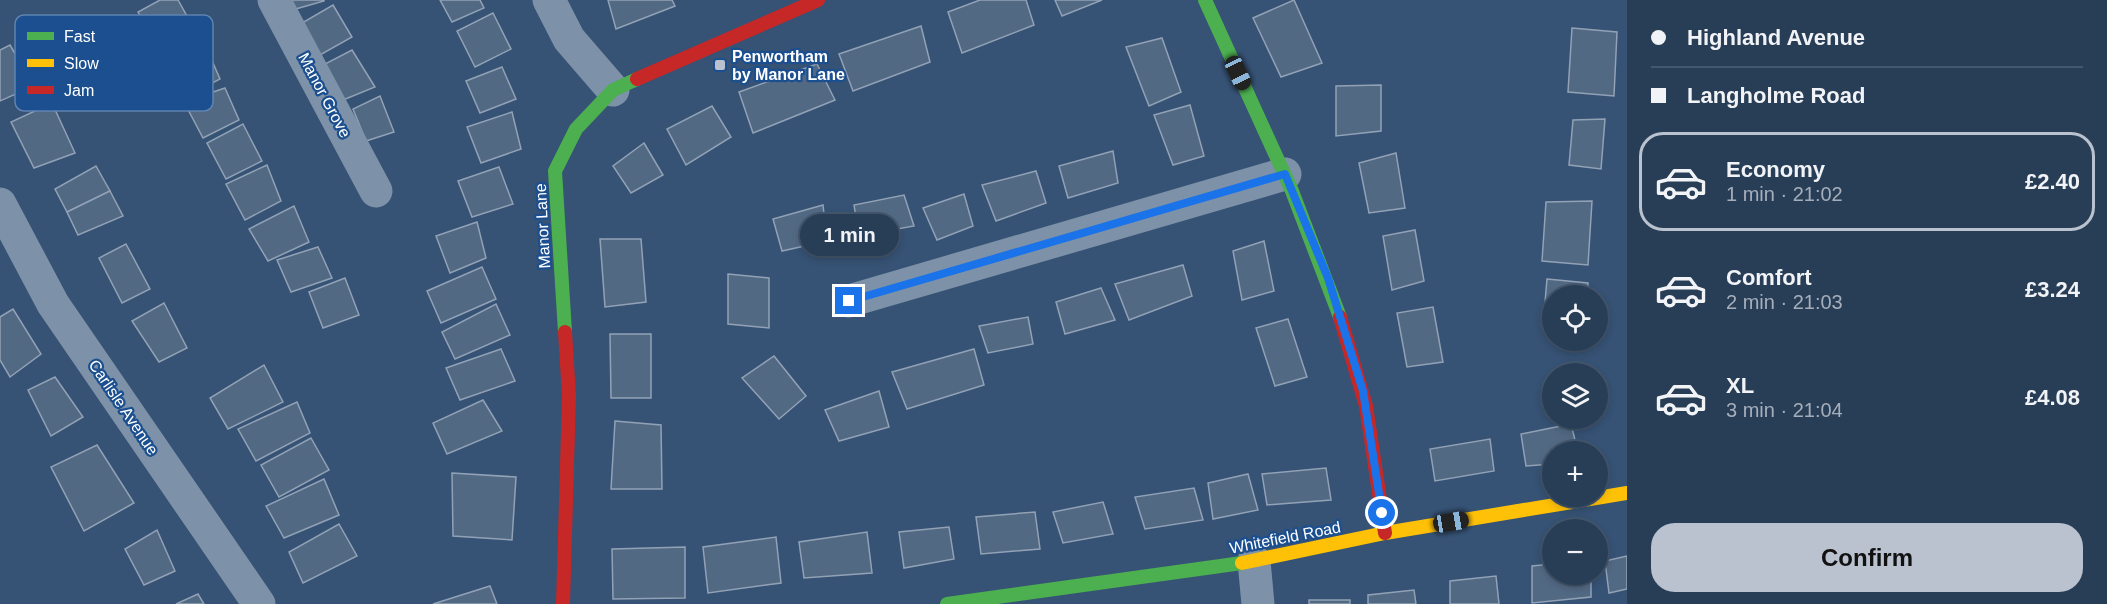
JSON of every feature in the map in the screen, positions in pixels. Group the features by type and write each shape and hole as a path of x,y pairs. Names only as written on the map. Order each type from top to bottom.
{"street":[{"name":"Manor Grove","path":"274,0 376,191"},
{"path":"549,0 569,39 613,90"},
{"name":"Manor Lane","path":"563,604 569,396 555,171 576,129 613,90 818,0"},
{"path":"1205,0 1285,174 1328,278 1363,391 1385,533"},
{"path":"849,301 1285,174"},
{"name":"Carlisle Avenue","path":"0,204 53,304 259,604"},
{"name":"Whitefield Road","path":"948,604 1254,561 1385,533 1627,493"},
{"path":"1254,561 1258,604"}],"building":[{"path":"160,0 178,0 186,15 140,15 138,12"},
{"path":"287,0 324,0 324,1 292,10"},
{"path":"440,0 480,0 484,8 452,22"},
{"path":"608,0 672,0 675,6 616,29"},
{"path":"980,0 1026,0 1034,25 962,53 948,12"},
{"path":"1055,0 1102,0 1062,16"},
{"path":"1294,0 1322,63 1281,77 1253,18"},
{"path":"333,5 352,37 320,55 302,23"},
{"path":"493,13 511,49 475,67 457,31"},
{"path":"921,26 930,62 853,91 839,54"},
{"path":"1572,28 1617,32 1614,96 1568,92"},
{"path":"1162,38 1181,92 1149,106 1126,47"},
{"path":"10,45 15,54 15,94 0,101 0,50"},
{"path":"352,50 375,87 343,100 325,64"},
{"path":"213,63 220,79 213,83"},
{"path":"817,64 835,100 753,133 739,92"},
{"path":"502,67 516,99 480,113 466,81"},
{"path":"1381,85 1381,131 1336,136 1336,86"},
{"path":"225,88 239,120 203,138 189,111 213,111 213,92"},
{"path":"380,96 394,132 366,141 353,109"},
{"path":"1190,105 1204,156 1173,165 1154,115"},
{"path":"712,106 731,137 686,165 667,129"},
{"path":"35,111 56,111 75,153 34,168 11,122"},
{"path":"512,112 521,149 481,163 467,127"},
{"path":"1605,119 1601,169 1569,165 1573,120"},
{"path":"243,124 262,161 226,179 207,143"},
{"path":"644,143 663,175 631,193 613,166"},
{"path":"1113,151 1118,183 1068,198 1059,166"},
{"path":"1396,153 1405,208 1369,213 1359,163"},
{"path":"267,165 281,201 245,220 226,184"},
{"path":"96,166 110,191 67,212 55,189"},
{"path":"499,167 513,204 472,217 458,181"},
{"path":"1036,171 1046,203 996,221 982,185"},
{"path":"110,191 123,216 78,235 67,212"},
{"path":"964,194 973,226 937,240 923,208"},
{"path":"904,195 914,226 859,236 854,205"},
{"path":"1592,201 1588,265 1542,261 1546,202"},
{"path":"823,205 827,241 782,251 773,219"},
{"path":"294,206 309,242 268,261 249,229"},
{"path":"477,222 486,258 450,273 436,236"},
{"path":"1415,230 1424,281 1392,290 1383,236"},
{"path":"600,239 641,239 646,302 605,307"},
{"path":"1264,241 1274,291 1242,300 1233,251"},
{"path":"126,244 150,289 122,303 99,258"},
{"path":"318,247 332,278 291,292 277,260"},
{"path":"1183,265 1192,296 1129,320 1115,284"},
{"path":"482,267 496,299 441,323 427,291"},
{"path":"728,274 769,278 769,328 728,324"},
{"path":"345,278 359,315 323,328 309,292"},
{"path":"1547,279 1588,283 1588,285 1546,285"},
{"path":"1101,288 1115,320 1065,334 1056,302"},
{"path":"164,303 187,348 159,362 132,321"},
{"path":"496,304 510,335 455,359 442,332"},
{"path":"1433,307 1443,362 1407,367 1397,313"},
{"path":"13,309 41,354 10,377 0,360 0,317"},
{"path":"1028,317 1033,344 988,353 979,326"},
{"path":"1288,319 1307,377 1275,386 1256,328"},
{"path":"610,334 651,334 651,398 611,398"},
{"path":"501,349 515,381 460,400 446,368"},
{"path":"974,349 984,385 907,409 892,372"},
{"path":"774,356 806,396 779,419 742,378"},
{"path":"264,365 283,402 228,429 210,398"},
{"path":"55,377 83,417 51,436 28,390"},
{"path":"879,391 889,427 839,441 825,410"},
{"path":"483,400 502,431 447,454 433,423"},
{"path":"297,402 310,433 256,461 238,429"},
{"path":"615,421 661,425 662,489 611,489"},
{"path":"1546,429 1572,429 1575,441 1542,441 1542,465 1526,466 1521,434"},
{"path":"311,438 329,470 279,497 261,465"},
{"path":"1490,439 1494,471 1435,481 1430,449"},
{"path":"97,445 134,503 84,531 51,467"},
{"path":"1326,468 1331,500 1267,505 1262,474"},
{"path":"452,473 516,477 512,540 453,536"},
{"path":"1248,474 1258,510 1213,519 1208,483"},
{"path":"324,479 339,515 284,538 266,506"},
{"path":"1194,488 1203,520 1145,529 1135,497"},
{"path":"1103,502 1113,534 1063,543 1053,512"},
{"path":"1035,512 1040,549 981,554 976,517"},
{"path":"339,524 357,556 303,583 289,552"},
{"path":"949,527 954,559 904,568 899,532"},
{"path":"157,530 175,571 144,585 125,549"},
{"path":"867,532 872,573 804,578 799,542"},
{"path":"776,537 781,583 708,593 703,547"},
{"path":"685,547 685,598 613,599 612,549"},
{"path":"1627,556 1627,589 1609,593 1608,560"},
{"path":"1542,565 1542,585 1591,585 1591,597 1532,603 1532,566"},
{"path":"1496,576 1499,604 1450,604 1450,581"},
{"path":"490,586 497,604 433,604"},
{"path":"1414,590 1416,604 1368,604 1368,595"},
{"path":"198,594 204,604 176,604"},
{"path":"1309,600 1350,600 1350,604 1309,604"}],"traffic: fast":[{"path":"1205,0 1292,191 1340,317"},
{"path":"565,332 555,171 576,129 613,90 637,79"},
{"path":"947,604 1242,563"}],"traffic: slow":[{"path":"1242,563 1385,533 1627,493"}],"traffic: jam":[{"path":"637,79 818,0"},
{"path":"1340,317 1366,406 1385,533"},
{"path":"563,604 569,396 565,332"}],"place":[{"name":"Penwortham by Manor Lane","path":"720,65"}],"route":[{"path":"849,301 1285,174 1328,278 1363,391 1382,513"}]}
